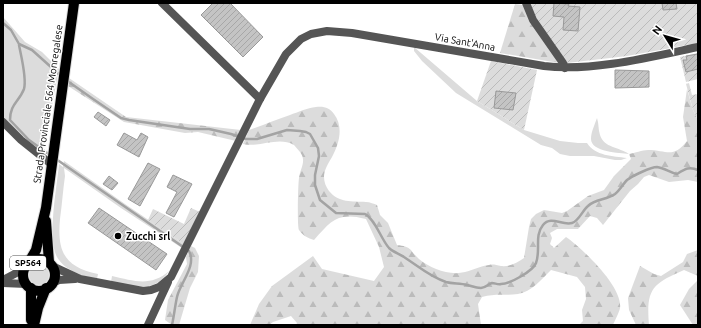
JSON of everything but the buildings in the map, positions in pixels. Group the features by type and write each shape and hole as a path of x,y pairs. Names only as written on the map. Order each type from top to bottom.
{"main road":[{"name":"Strada Provinciale 564 Monregalese","path":"31,325 28,286 23,274 36,250 46,208 74,3"},
{"name":"Strada Provinciale 564 Monregalese","path":"34,325 38,308 54,274 50,264 46,208"},
{"name":"SP564","path":"27,266 39,259 50,264"},
{"path":"28,286 38,290 49,285"}],"street":[{"path":"162,3 260,99"},
{"path":"526,3 534,20 563,63 564,68"},
{"name":"Via Sant'Anna","path":"49,285 68,279 80,279 143,291 159,287 170,277 260,99 283,59 300,39 312,34 327,31 367,35 544,66 564,68 634,60 698,47"},
{"path":"3,122 21,140 52,158"},
{"name":"Via Sant'Anna","path":"50,264 80,279"},
{"path":"3,280 27,266"},
{"path":"148,325 170,277"},
{"path":"3,283 28,286"}],"green space":[{"path":"529,3 698,3 698,43 627,56 567,63 539,23"},
{"path":"515,4 523,5 559,63 500,53"},
{"path":"3,17 25,42 42,52 59,69 43,153 32,145 3,117"},
{"path":"414,47 477,101 524,130 560,141 587,143 599,153 627,158 615,160 594,156 570,156 560,154 552,148 541,145 456,93 422,61 414,51"},
{"path":"698,53 698,79 686,82 680,57"},
{"path":"491,61 537,70 524,130 477,101"},
{"path":"69,78 126,117 241,130 236,141 198,132 185,133 124,122 68,86"},
{"path":"689,83 692,95 698,94 698,120 693,110 686,84"},
{"path":"687,89 693,110 698,120 698,182 688,180 669,182 649,175 644,177 630,191 603,225 597,218 590,216 578,229 557,229 550,233 552,238 550,244 554,248 566,237 591,259 608,279 619,299 620,308 613,325 579,325 583,321 582,310 586,299 585,287 577,277 551,270 536,285 523,293 482,297 478,304 481,325 296,325 297,323 291,316 273,322 269,325 250,325 259,304 272,286 313,256 322,269 374,281 384,267 379,247 366,219 342,217 336,219 314,240 302,234 298,227 298,214 299,182 303,162 302,155 294,145 288,143 275,142 256,145 243,144 249,130 309,108 322,107 329,109 337,119 340,130 337,147 326,167 324,174 325,183 329,191 337,198 367,202 377,205 380,215 388,223 397,245 410,249 424,263 435,269 459,273 483,266 510,265 524,258 531,219 536,214 544,210 562,213 588,196 604,190 614,176 631,159 629,154 643,150 674,152 682,147 687,141 683,117"},
{"path":"597,118 602,139 608,145 629,154 607,151 596,147 592,143 592,134"},
{"path":"64,161 184,244 182,248 64,168 65,176 59,230 62,249 70,262 86,271 98,274 97,279 69,269 60,262 57,257 54,249 53,238 55,198 59,164 63,167"},
{"path":"191,208 200,212 184,244 148,220 153,209 184,224"},
{"path":"191,246 195,248 199,256 198,272 190,288 179,325 172,325 165,320 168,300 187,264 186,257"},
{"path":"698,250 698,276 684,270 658,284 650,295 648,313 649,325 636,325 629,310 628,298 640,266 654,274 661,276 683,262 687,254"},
{"path":"39,265 46,268 49,275 46,282 39,285 32,282 29,275 32,268"},
{"path":"169,271 157,283 150,286 143,287 111,282 112,276 135,281 149,281 162,276"},
{"path":"698,280 698,325 693,325 680,305 689,289"}],"waterway":[{"path":"3,23 11,30 19,44 32,50 61,76"},
{"path":"19,45 25,84 22,93 11,110 10,120 29,140 50,155"},
{"path":"66,80 121,118 129,120 190,129 209,129 246,139 257,139 287,130 306,132 310,134 318,148 319,156 315,175 315,185 320,200 336,213 365,214 372,220 386,244 392,251 424,271 446,282 464,284 477,288 481,288 492,283 500,284 510,282 531,270 536,263 540,229 546,222 553,221 568,224 574,222 591,204 612,196 627,180 650,168 657,167 677,174 692,168 698,170"},
{"path":"56,159 189,251 191,257 190,268 177,297 172,325"}],"place":[{"name":"Zucchi srl","path":"118,236"}]}
